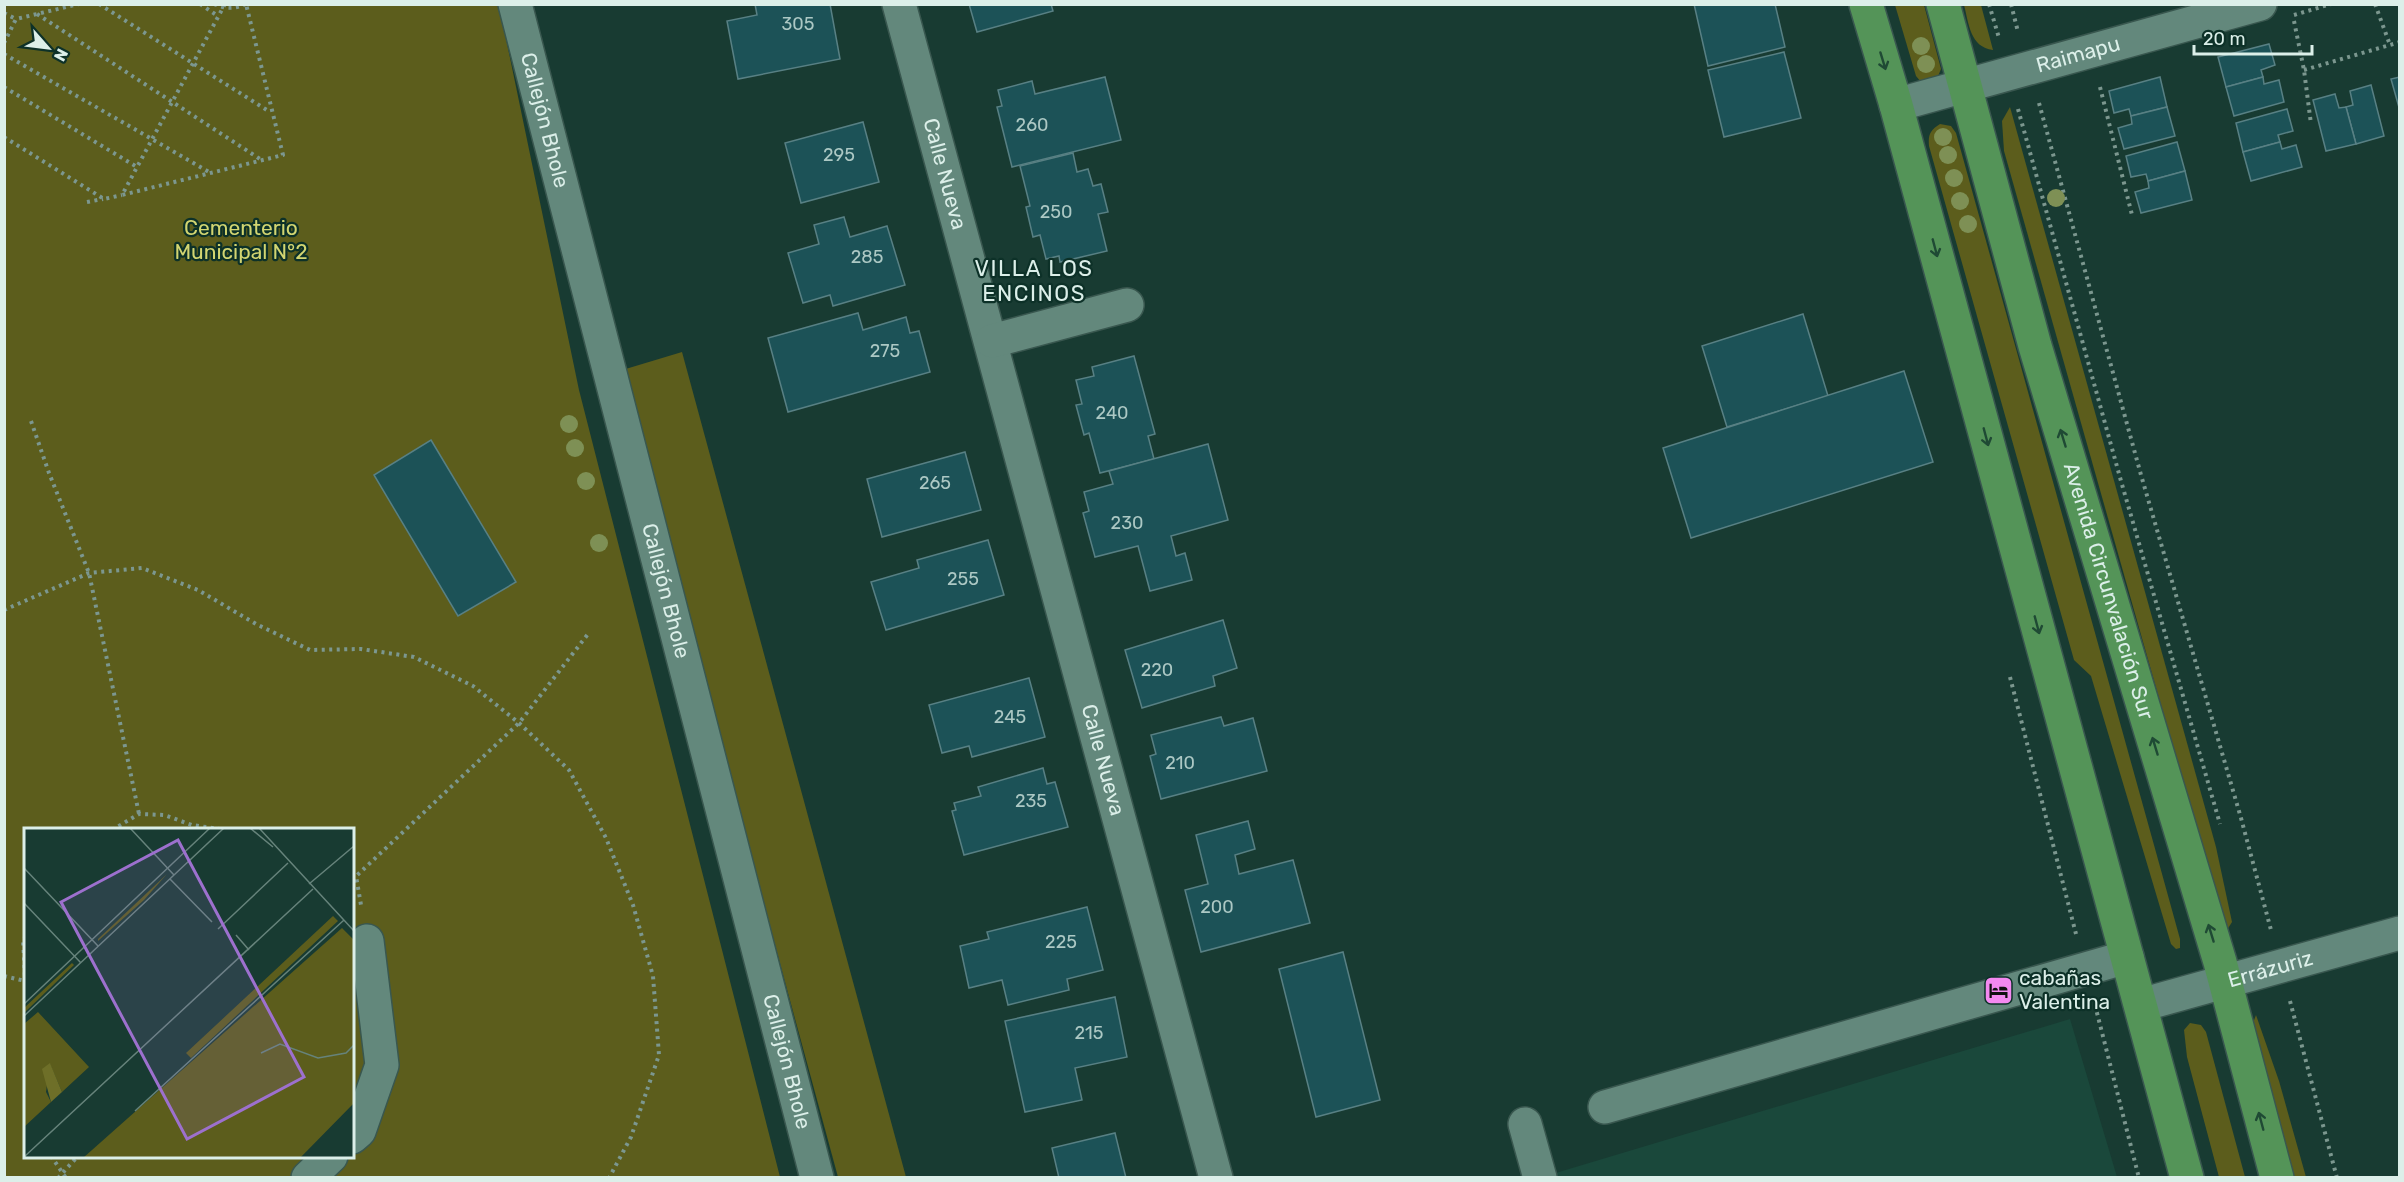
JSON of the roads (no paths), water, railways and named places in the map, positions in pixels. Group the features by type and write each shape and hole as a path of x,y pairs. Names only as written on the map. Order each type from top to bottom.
{"main road":[{"path":"1866,4 1896,105 2187,1178"},
{"name":"Avenida Circunvalación Sur","path":"1943,4 2035,346 2224,983 2277,1178"}],"street":[{"name":"Callejón Bhole","path":"515,4 818,1178"},
{"name":"Calle Nueva","path":"899,4 992,341 1216,1178"},
{"name":"Raimapu","path":"1896,105 2260,4"},
{"path":"992,341 1127,305"},
{"name":"Errázuriz","path":"2141,1005 2400,933"},
{"path":"354,1135 359,1131 382,1065 367,941"},
{"path":"1605,1107 2127,957"},
{"path":"1525,1124 1540,1178"},
{"path":"308,1178 329,1158"}],"place":[{"name":"cabañas Valentina","path":"1998,990"}],"district":[{"name":"VILLA LOS ENCINOS","path":"1034,280"}],"park label":[{"name":"Cementerio Municipal N°2","path":"241,240"}]}
